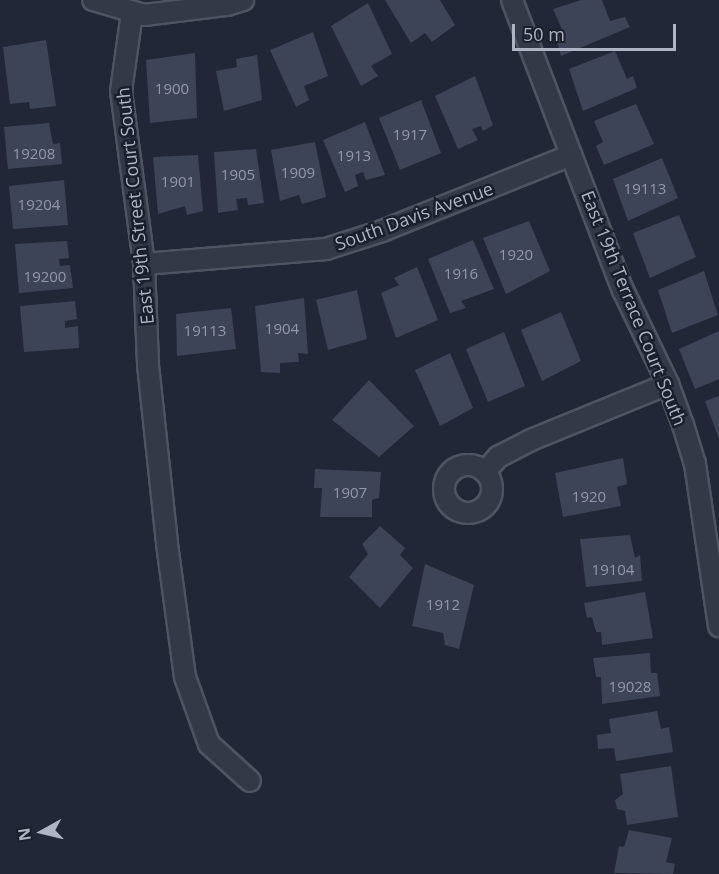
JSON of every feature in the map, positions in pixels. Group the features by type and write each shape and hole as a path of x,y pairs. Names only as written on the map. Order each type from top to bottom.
{"street":[{"path":"93,0 144,15 243,0"},
{"name":"East 19th Terrace Court South","path":"512,0 623,290 668,384 695,464 719,626"},
{"name":"East 19th Street Court South","path":"132,13 121,91 144,264 148,365 185,677 209,744 250,781"},
{"name":"South Davis Avenue","path":"144,264 326,249 382,231 571,156"},
{"path":"485,471 498,457 531,440 668,384"}],"building":[{"path":"385,0 440,0 455,25 432,42 425,33 411,43"},
{"path":"581,0 602,0 610,21 625,17 630,27 561,56 556,38 564,34 553,9"},
{"path":"368,3 392,54 371,66 378,76 361,86 331,26"},
{"path":"313,32 328,76 304,86 309,100 296,107 270,50"},
{"path":"46,40 56,106 30,109 29,102 10,104 3,47"},
{"path":"615,51 627,79 633,76 637,88 583,111 569,69"},
{"path":"195,53 197,118 150,123 146,60"},
{"path":"257,55 262,100 224,111 216,71 237,67 236,59"},
{"path":"475,76 493,125 483,131 481,126 472,129 478,140 458,149 435,96"},
{"path":"421,100 441,153 400,170 379,118"},
{"path":"636,104 654,144 604,165 596,146 603,142 594,121"},
{"path":"365,122 385,175 366,180 363,172 355,175 358,186 345,192 323,140"},
{"path":"49,123 53,144 60,143 62,164 8,169 4,127"},
{"path":"315,142 326,197 302,204 299,195 280,201 271,150"},
{"path":"256,149 264,203 248,205 247,198 236,199 238,210 218,213 214,152"},
{"path":"198,155 203,211 187,215 185,206 158,214 153,157"},
{"path":"662,158 678,198 628,221 613,179"},
{"path":"64,180 68,225 13,229 9,186"},
{"path":"679,215 696,257 650,278 633,233"},
{"path":"529,221 550,271 506,294 483,238"},
{"path":"473,240 494,289 461,301 466,308 450,313 428,259"},
{"path":"67,241 69,258 59,259 60,266 70,265 73,288 19,293 15,244"},
{"path":"417,267 438,320 396,338 381,293 399,285 394,278"},
{"path":"704,271 718,315 672,333 658,290"},
{"path":"357,290 367,339 328,350 316,300"},
{"path":"304,298 308,354 298,353 299,362 280,363 280,373 261,372 255,306"},
{"path":"75,301 77,319 65,321 65,328 78,326 79,348 24,352 20,306"},
{"path":"231,308 236,349 177,356 176,314"},
{"path":"561,312 581,361 542,381 521,330"},
{"path":"719,331 719,379 695,389 679,349"},
{"path":"504,332 525,386 488,402 466,349"},
{"path":"450,353 473,408 440,426 415,370"},
{"path":"369,380 414,426 379,457 332,420"},
{"path":"719,396 719,439 705,401"},
{"path":"623,458 627,484 617,487 621,506 563,517 555,473"},
{"path":"315,469 381,472 379,498 372,500 372,517 320,517 322,488 314,488"},
{"path":"380,526 405,548 400,555 413,568 380,608 349,577 368,554 362,544"},
{"path":"630,535 635,558 640,555 642,581 586,587 580,539"},
{"path":"425,564 474,585 459,649 445,645 443,633 412,626"},
{"path":"645,592 653,638 602,645 601,632 596,632 592,617 587,618 584,603"},
{"path":"650,653 651,673 657,673 660,696 602,704 601,677 596,677 593,658"},
{"path":"657,711 661,729 669,727 673,752 616,761 614,748 598,749 597,735 611,733 609,719"},
{"path":"671,766 678,817 627,825 625,811 617,809 615,800 623,794 620,774"},
{"path":"629,830 672,838 666,862 675,864 673,874 614,873 619,846 624,847"}]}
